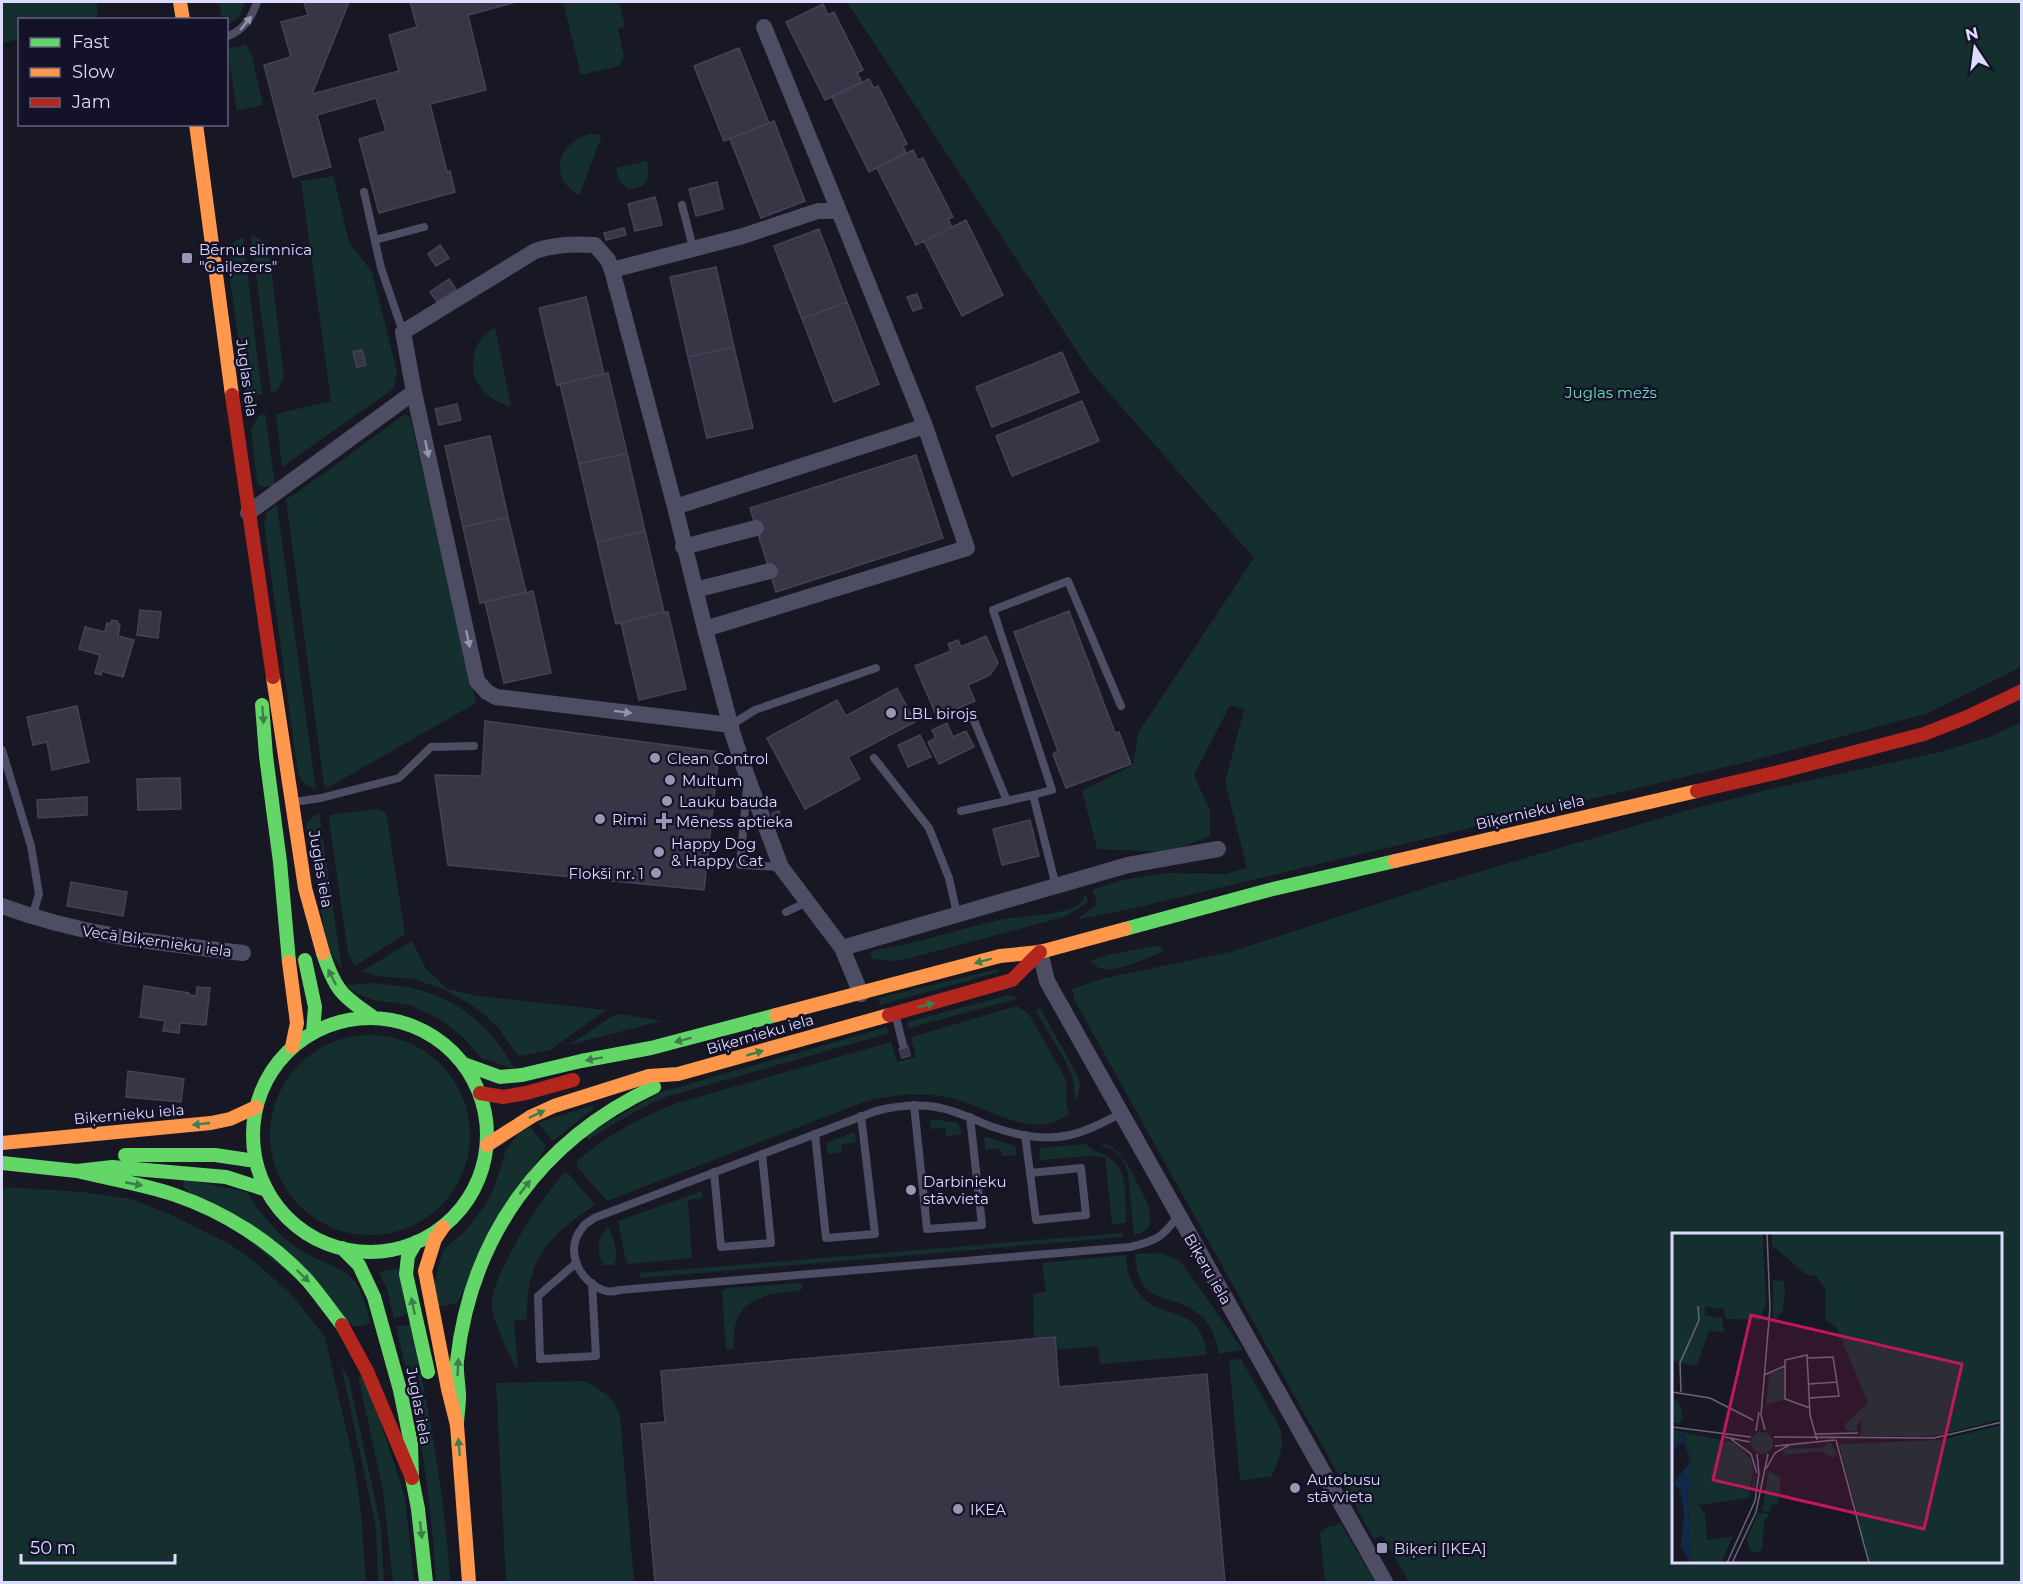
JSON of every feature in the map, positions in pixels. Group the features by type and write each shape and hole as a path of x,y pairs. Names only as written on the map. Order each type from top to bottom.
{"main road":[{"path":"180,2 183,18"},
{"name":"Juglas iela","path":"196,126 248,513 305,888 322,955 333,982 348,1000 374,1017"},
{"name":"Juglas iela","path":"266,636 261,698 296,1016 292,1047"},
{"name":"Biķernieku iela","path":"487,1145 532,1116 554,1106 649,1076 678,1074 1000,956 1040,952 1269,890 1783,771 1924,734 2022,691"},
{"name":"Juglas iela","path":"286,913 301,947 311,987 315,1007 313,1032"},
{"name":"Biķernieku iela","path":"464,1064 500,1077 522,1075 582,1061 865,1007 895,1014 1012,980 1040,952"},
{"path":"443,1227 396,1250 374,1252 342,1248 321,1241 294,1224 279,1208 267,1190 256,1161 253,1140 256,1107 262,1088 272,1070 292,1047 313,1032 342,1021 374,1017 394,1020 424,1031 450,1049 464,1064 480,1093 486,1114 487,1145 483,1166 476,1186 435,1239 425,1271 457,1425"},
{"name":"Biķernieku iela","path":"480,1093 504,1097 526,1093 594,1074 651,1048"},
{"path":"469,1582 457,1425 459,1398 457,1366 479,1266 508,1211 534,1175 556,1152 580,1132 639,1093 678,1074"},
{"name":"Biķernieku iela","path":"2,1143 211,1123 230,1119 256,1107"},
{"path":"22,1165 128,1155 215,1155 256,1161"},
{"path":"2,1163 77,1171 136,1183 206,1207 239,1226 290,1264 309,1283 349,1335 383,1406 402,1459 412,1478"},
{"path":"77,1171 112,1167 215,1176 241,1180 267,1190"},
{"name":"Juglas iela","path":"416,1242 408,1256 406,1274 430,1382"},
{"name":"Juglas iela","path":"342,1248 359,1265 375,1297 407,1417 412,1478 418,1509 426,1582"},
{"path":"447,1465 462,1505"}],"street":[{"path":"705,629 967,548 925,426 764,27"},
{"path":"612,270 743,236 818,211 839,211"},
{"path":"731,725 496,697 477,681 403,333 535,251 551,245 595,245 608,260 675,507 705,629 748,779 781,867 842,948 865,1007"},
{"path":"248,513 414,392"},
{"path":"675,507 925,426"},
{"path":"683,547 756,528"},
{"path":"695,590 770,572"},
{"path":"842,948 1128,865 1218,849"},
{"name":"Vecā Biķernieku iela","path":"2,906 61,926 128,939 243,953"},
{"name":"Biķeru iela","path":"1040,952 1047,981 1385,1582"}],"lane":[{"path":"228,36 237,33 251,19 257,2"},
{"path":"364,192 381,268 403,333"},
{"path":"682,205 693,248"},
{"path":"375,240 424,227"},
{"path":"961,811 1052,790 993,610 1068,581 1121,706"},
{"path":"731,725 755,710 876,668"},
{"path":"973,718 1007,801"},
{"path":"292,802 321,798 399,778 431,747 474,746"},
{"path":"2,750 31,846 39,894 32,918"},
{"path":"874,758 929,828 949,878 957,914"},
{"path":"748,779 740,865 781,867"},
{"path":"1033,795 1056,886"},
{"path":"786,912 807,902"},
{"path":"895,1014 903,1045"},
{"path":"914,1105 927,1229 982,1225 970,1117"},
{"path":"1121,1113 1105,1123 1069,1136 1025,1136 935,1106 891,1107 861,1116 594,1218 582,1227 574,1243 575,1264 592,1283 606,1291 620,1290 1130,1247 1148,1243 1165,1233 1178,1216"},
{"path":"816,1134 826,1238 875,1234 861,1116"},
{"path":"1025,1136 1036,1220 1086,1215 1081,1168 1030,1173"},
{"path":"714,1172 721,1247 771,1243 762,1154"},
{"path":"575,1264 538,1296 540,1359 596,1356 592,1283"}],"green space":[{"path":"2,2 97,2 97,18 18,18 18,39 2,43"},
{"path":"219,2 245,2 239,17 228,24 228,18 222,18"},
{"path":"563,2 619,2 625,26 618,29 624,56 619,66 581,75"},
{"name":"Juglas mežs","path":"847,2 2021,2 2021,667 1928,713 1751,761 1076,920 1097,905 1093,890 1119,881 1170,873 1225,874 1247,868 1225,782 1244,710 1230,705 1194,775 1210,811 1210,836 1168,852 1097,849 1082,791 1133,765 1138,733 1254,558 1090,371"},
{"path":"246,45 252,55 263,105 237,111 228,49"},
{"path":"590,134 602,135 579,196 563,181 560,163 570,145"},
{"path":"647,161 648,178 640,187 628,189 619,180 616,168"},
{"path":"333,176 349,242 372,272 397,372 393,389 282,467 276,414 331,401 301,181"},
{"path":"251,235 264,241 269,250 284,378 277,391 271,392"},
{"path":"243,237 262,394 254,396 248,394 245,389 227,256 232,244"},
{"path":"495,326 511,407 492,398 478,384 474,375 474,355 478,344"},
{"path":"265,413 275,485 265,487 260,486 257,481 251,428 259,416"},
{"path":"405,414 410,417 476,703 327,788 324,785 286,499"},
{"path":"277,505 316,790 304,783 298,774 264,523 267,512"},
{"path":"2021,722 2021,1582 1409,1582 1382,1535 1374,1539 1075,1001 1072,989 1101,979 1230,952 1441,883 1692,809 1775,788 1940,752 1992,736"},
{"path":"377,809 385,812 387,818 405,934 355,966 348,953 329,819 330,815"},
{"path":"319,812 342,970 327,945 306,823"},
{"path":"1085,893 1088,902 1064,917 907,959 890,961 873,959 870,954 873,950 999,920 1063,911 1079,904"},
{"path":"412,941 426,969 448,989 478,996 606,1010 550,1050 521,1056 516,1053 497,1026 472,1005 445,990 414,979 375,976 362,971"},
{"path":"1155,946 1162,947 1163,951 1142,961 1115,968 1102,969 1091,960 1112,954"},
{"path":"998,969 999,972 880,1005 878,998"},
{"path":"372,983 407,987 451,1002 465,1011 491,1035 515,1069 481,1058 464,1038 441,1020 410,1005 374,1000 357,994 346,985"},
{"path":"1009,995 1019,998 909,1028 907,1022"},
{"path":"1017,1006 1029,1014 1065,1078 1066,1104 1069,1113 1056,1121 1027,1124 965,1102 940,1096 886,1097 864,1102 607,1201 578,1168 576,1162 611,1136 650,1114 677,1103 891,1042 897,1062 916,1057 911,1037"},
{"path":"1040,1008 1078,1076 1080,1085 1077,1102 1072,1077 1067,1066 1035,1010"},
{"path":"622,1014 661,1021 569,1045 612,1016"},
{"path":"887,1027 889,1033 666,1097 626,1117 589,1140 584,1136 661,1092"},
{"path":"370,1035 389,1037 408,1043 441,1064 462,1097 468,1116 470,1135 468,1154 462,1173 441,1206 408,1227 389,1233 370,1235 351,1233 332,1227 299,1206 278,1173 272,1154 270,1135 272,1116 278,1097 299,1064 332,1043 351,1037"},
{"path":"593,1105 594,1108 553,1141 538,1123"},
{"path":"933,1119 958,1123 962,1134 946,1137 945,1128 931,1129 930,1122"},
{"path":"530,1127 546,1146 457,1303 439,1307 434,1284 443,1250 465,1231 485,1205 494,1188 506,1150 518,1134"},
{"path":"853,1133 857,1142 841,1145 842,1152 828,1154 826,1145 828,1142"},
{"path":"984,1138 1015,1146 1017,1155 1002,1156 1000,1148 986,1150"},
{"path":"1099,1143 1106,1144 1119,1153 1142,1192 1150,1214 1148,1227 1143,1232 1134,1235 1128,1173 1124,1163 1116,1152"},
{"path":"1086,1144 1111,1159 1121,1172 1125,1188 1126,1223 1112,1224 1105,1157 1041,1160 1039,1158 1040,1148"},
{"path":"564,1173 569,1174 595,1205 564,1227 543,1251 536,1265 528,1298 527,1319 514,1321 518,1370 497,1326 492,1308 494,1292 497,1281 525,1227"},
{"path":"184,1179 247,1192 266,1219 290,1243 299,1250 341,1269 356,1283 371,1323 355,1327 183,1187"},
{"path":"2,1187 83,1192 131,1199 169,1214 231,1245 255,1262 291,1294 325,1337 355,1468 366,1582 2,1582"},
{"path":"702,1191 703,1198 688,1200 692,1258 629,1264 626,1261 618,1221"},
{"path":"608,1226 616,1251 614,1265 603,1265 599,1253 600,1240"},
{"path":"1123,1233 1123,1237 640,1278 640,1273"},
{"path":"1160,1253 1176,1259 1184,1266 1243,1350 1219,1354 1213,1333 1201,1316 1190,1308 1159,1296 1143,1284 1135,1254"},
{"path":"1126,1255 1128,1271 1139,1293 1158,1308 1190,1320 1203,1338 1207,1355 1100,1364 1098,1346 1056,1350 1055,1337 1034,1339 1033,1294 1046,1292 1042,1263"},
{"path":"398,1268 408,1314 394,1318 387,1289 379,1272"},
{"path":"800,1283 803,1287 800,1291 770,1295 744,1308 735,1326 734,1349 726,1350 722,1290"},
{"path":"411,1324 435,1453 448,1549 450,1582 436,1582 424,1462 413,1398 396,1327"},
{"path":"1241,1359 1279,1426 1282,1439 1281,1452 1272,1476 1240,1481 1229,1360"},
{"path":"341,1365 349,1379 381,1527 384,1582 378,1582 376,1528"},
{"path":"358,1375 367,1381 405,1497 414,1582 393,1582 383,1491"},
{"path":"584,1381 606,1394 620,1415 634,1582 506,1582 496,1383"},
{"path":"1340,1522 1375,1582 1325,1582 1320,1533 1327,1527"}],"building":[{"path":"304,2 349,2 312,94 399,71 389,35 417,27 410,2 516,2 468,15 486,90 430,104 447,172 450,171 455,192 379,213 359,139 386,131 376,98 317,115 331,167 293,177 264,65 291,57 281,22 308,15"},
{"path":"823,4 828,15 834,12 863,70 857,73 862,82 825,100 786,22"},
{"path":"739,48 769,123 724,141 694,66"},
{"path":"869,79 874,88 878,86 907,144 903,146 906,153 869,172 832,97"},
{"path":"774,121 805,201 761,218 730,139"},
{"path":"913,150 918,160 923,158 953,217 948,219 952,227 916,245 877,168"},
{"path":"717,182 723,209 696,216 689,189"},
{"path":"655,197 662,225 635,231 628,204"},
{"path":"966,220 1003,295 962,316 924,241"},
{"path":"624,228 626,235 606,240 604,233"},
{"path":"819,229 847,302 802,319 774,246"},
{"path":"440,245 449,258 436,266 428,254"},
{"path":"716,267 734,347 688,357 670,277"},
{"path":"449,279 456,289 437,302 430,292"},
{"path":"917,294 922,308 913,311 907,297"},
{"path":"586,297 604,374 557,385 539,308"},
{"path":"847,302 879,384 834,402 802,319"},
{"path":"734,347 753,428 707,438 688,357"},
{"path":"362,350 366,365 357,367 353,352"},
{"path":"1062,352 1079,392 992,427 976,387"},
{"path":"608,373 627,453 579,464 560,384"},
{"path":"1082,401 1099,441 1012,476 996,436"},
{"path":"457,404 461,420 439,425 435,409"},
{"path":"490,436 508,517 463,527 445,446"},
{"path":"627,453 645,531 597,542 579,464"},
{"path":"916,455 943,538 776,592 750,508"},
{"path":"508,517 526,592 480,603 463,527"},
{"path":"645,531 664,612 616,624 597,542"},
{"path":"533,591 551,673 504,683 485,602"},
{"path":"140,610 161,612 158,638 137,635"},
{"path":"1069,611 1115,733 1119,732 1131,764 1066,788 1053,754 1058,751 1014,632"},
{"path":"668,612 686,689 639,700 621,623"},
{"path":"112,620 117,621 120,626 118,636 134,640 123,677 102,671 101,675 95,673 100,655 79,649 85,627 105,632 107,623 110,624"},
{"path":"986,636 998,663 990,675 968,685 975,701 937,717 915,666 951,651 948,644 958,640 961,647"},
{"path":"897,688 915,722 848,757 860,779 805,809 767,738 837,700 846,716"},
{"path":"77,706 89,762 52,770 47,742 33,745 27,717"},
{"path":"485,721 719,752 704,890 448,865 435,775 482,776"},
{"path":"947,723 953,737 966,731 974,747 939,764 928,742 936,738 932,730"},
{"path":"920,735 931,757 908,767 898,745"},
{"path":"180,778 181,809 138,810 137,779"},
{"path":"87,797 87,815 38,818 37,800"},
{"path":"779,811 781,822 774,824 772,813"},
{"path":"1030,820 1039,856 1002,865 993,829"},
{"path":"71,882 127,892 123,916 67,906"},
{"path":"144,986 196,996 197,987 210,988 206,1025 180,1023 179,1033 163,1031 165,1021 140,1017"},
{"path":"908,1046 910,1056 902,1058 899,1049"},
{"path":"128,1071 184,1079 181,1102 126,1097"},
{"path":"1055,1337 1059,1387 1207,1374 1225,1582 655,1582 641,1424 665,1422 661,1371"}],"traffic: fast":[{"path":"262,705 289,962"},
{"path":"1125,929 1269,890 1395,861"},
{"path":"323,953 341,991 373,1017"},
{"path":"305,960 315,1007 313,1032"},
{"path":"464,1064 500,1077 522,1075 651,1048 776,1015"},
{"path":"359,1018 381,1018 415,1027 435,1037 453,1052 468,1070 478,1090 485,1112 487,1135 485,1158 478,1180 468,1200 453,1218 435,1233 404,1247 381,1252 359,1252 336,1247 305,1233 279,1209 272,1200 258,1169 253,1146 253,1124 258,1101 272,1070 296,1044 305,1037 336,1023 359,1018"},
{"path":"457,1425 459,1397 457,1361 465,1316 478,1273 496,1233 518,1197 546,1164 578,1135 614,1109 654,1087"},
{"path":"125,1155 215,1155 256,1161"},
{"path":"2,1163 77,1171 112,1167 226,1177 267,1190"},
{"path":"77,1171 163,1191 194,1202 230,1219 263,1241 294,1267 342,1325"},
{"path":"416,1242 408,1256 406,1274 428,1372"},
{"path":"342,1248 359,1265 374,1297 400,1390 411,1444 412,1478 418,1509 426,1582"}],"traffic: slow":[{"path":"180,2 183,18"},
{"path":"196,126 232,395"},
{"path":"273,677 305,888 323,953"},
{"path":"1395,861 1697,791"},
{"path":"776,1015 1000,956 1040,952 1125,929"},
{"path":"289,962 297,1023 292,1047"},
{"path":"487,1145 532,1116 554,1106 649,1076 678,1074 889,1015"},
{"path":"2,1143 211,1123 230,1119 256,1107"},
{"path":"443,1227 435,1239 425,1271 457,1425 469,1582"}],"traffic: jam":[{"path":"232,395 273,677"},
{"path":"1697,791 1924,734 2022,691"},
{"path":"889,1015 1012,980 1040,952"},
{"path":"480,1093 503,1097 573,1080"},
{"path":"342,1325 367,1371 412,1478"}],"place":[{"name":"Bērnu slimnīca \"Gaiļezers\"","path":"187,258"},
{"name":"LBL birojs","path":"891,713"},
{"name":"Clean Control","path":"655,758"},
{"name":"Multum","path":"670,780"},
{"name":"Lauku bauda","path":"667,801"},
{"name":"Rimi","path":"600,819"},
{"name":"Mēness aptieka","path":"664,821"},
{"name":"Happy Dog & Happy Cat","path":"659,852"},
{"name":"Flokši nr. 1","path":"656,873"},
{"name":"Darbinieku stāvvieta","path":"911,1190"},
{"name":"Autobusu stāvvieta","path":"1295,1488"},
{"name":"IKEA","path":"958,1509"},
{"name":"Biķeri [IKEA]","path":"1382,1548"}]}
